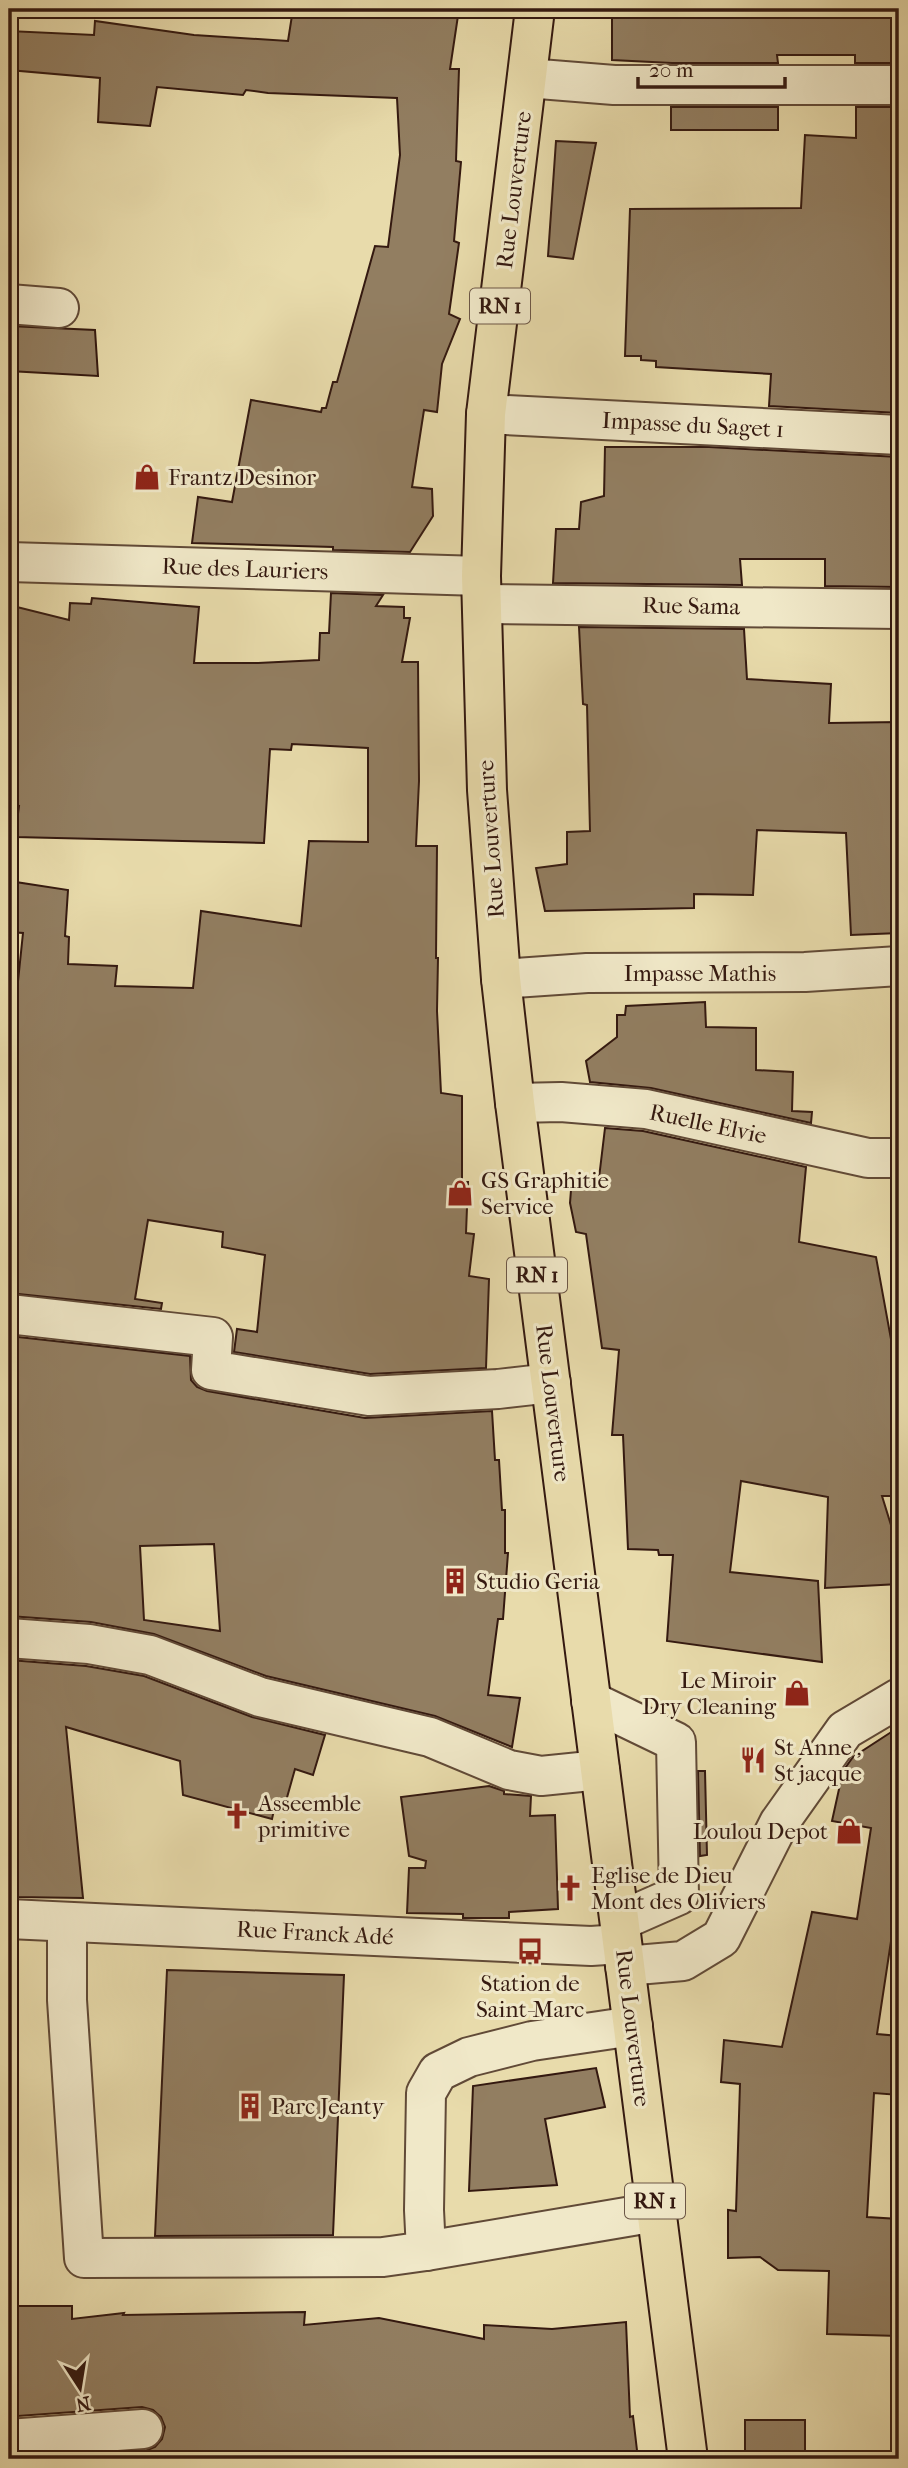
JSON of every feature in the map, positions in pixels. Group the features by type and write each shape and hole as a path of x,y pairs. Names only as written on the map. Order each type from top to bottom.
{"main road":[{"name":"Rue Louverture","path":"535,9 486,414 481,590 486,790 501,979 515,1103 600,1770 603,1944 632,2026 688,2459"}],"street":[{"path":"527,78 614,85 899,85"},
{"path":"9,304 59,308"},
{"name":"Impasse du Saget 1","path":"486,414 899,435"},
{"name":"Rue des Lauriers","path":"9,562 481,590"},
{"name":"Rue Sama","path":"481,590 899,609"},
{"name":"Impasse Mathis","path":"501,979 587,973 805,972 899,967"},
{"name":"Ruelle Elvie","path":"515,1103 561,1102 646,1109 868,1158 899,1158"},
{"path":"9,1314 213,1338 211,1370 369,1396 498,1389 551,1383"},
{"path":"9,1638 89,1644 150,1655 260,1697 430,1737 509,1770 541,1776 600,1770"},
{"name":"Rue Franck Adé","path":"9,1919 603,1944 683,1961 721,1938 779,1823 845,1730 899,1698"},
{"path":"591,1700 676,1742 678,1895 603,1944"},
{"path":"67,1922 67,2000 84,2258 383,2257 656,2212"},
{"path":"426,2251 426,2093 438,2072 469,2057 532,2041 632,2026"},
{"path":"9,2439 143,2429"}],"building":[{"path":"293,9 459,9 450,69 459,69 456,161 461,162 454,241 459,243 449,314 460,319 442,364 437,412 424,410 412,487 432,489 433,516 410,552 192,543 198,497 232,502 251,400 321,412 322,408 326,408 333,382 337,382 375,246 388,247 400,155 397,98 246,90 243,95 157,87 150,126 98,122 100,78 9,70 9,31 94,35 95,21 194,35 288,41"},
{"path":"612,9 899,9 899,63 855,63 855,55 777,55 778,63 612,60"},
{"path":"671,107 778,107 778,130 671,130"},
{"path":"856,107 899,107 899,413 769,406 771,374 656,367 656,361 641,360 641,356 625,356 630,209 801,208 805,135 856,138"},
{"path":"556,141 596,143 573,259 548,256"},
{"path":"9,326 95,330 98,376 9,371"},
{"path":"605,447 709,447 899,457 899,587 825,586 825,559 740,559 742,585 553,583 556,529 579,529 581,502 604,496"},
{"path":"331,593 383,595 376,606 404,607 404,618 410,618 402,662 418,662 419,781 416,846 437,846 436,958 441,1093 462,1096 462,1182 468,1182 466,1233 474,1234 469,1276 489,1279 486,1368 370,1374 234,1352 237,1329 257,1332 265,1255 222,1247 223,1232 148,1220 135,1299 162,1303 161,1309 9,1293 9,1068 23,933 9,932 9,881 68,890 65,936 69,937 68,964 117,966 115,986 193,988 201,911 301,926 309,841 368,842 368,748 292,744 291,750 270,749 264,843 15,837 19,806 9,805 9,605 69,620 70,603 91,604 92,598 199,607 194,663 258,663 319,660 320,633 329,633"},
{"path":"579,627 744,629 747,679 831,684 829,723 899,722 899,762 893,762 899,933 851,935 846,833 757,830 753,895 694,894 694,908 545,911 536,868 567,864 567,832 590,831 587,705 583,704"},
{"path":"705,1002 706,1027 756,1028 756,1070 793,1072 792,1111 812,1112 811,1123 651,1088 590,1082 586,1061 617,1037 617,1015 625,1015 626,1006"},
{"path":"605,1128 643,1131 806,1167 799,1242 876,1257 899,1383 899,1496 882,1496 899,1551 899,1584 825,1588 828,1497 741,1481 730,1572 818,1581 822,1662 667,1641 673,1555 659,1555 658,1550 628,1549 623,1435 612,1435 619,1350 602,1348 586,1234 576,1232 570,1203 572,1177 599,1178"},
{"path":"9,1336 190,1356 191,1380 197,1387 207,1391 365,1418 492,1411 495,1460 499,1460 502,1510 505,1510 505,1553 508,1553 503,1619 498,1619 488,1695 520,1698 512,1747 435,1716 266,1676 154,1634 91,1622 9,1616","holes":["214,1544 220,1631 144,1620 140,1546"]},
{"path":"9,1660 86,1666 144,1676 252,1717 325,1735 313,1775 295,1769 286,1801 276,1801 272,1819 183,1795 180,1761 66,1727 83,1898 15,1897 9,1839"},
{"path":"899,1727 899,1929 893,1928 877,2034 899,2036 899,2095 874,2093 867,2217 899,2219 899,2336 827,2334 829,2271 778,2270 760,2257 728,2258 728,2210 736,2211 740,2084 721,2082 724,2040 782,2047 812,1912 857,1919 871,1828 832,1821 843,1771 853,1757"},
{"path":"698,1771 705,1771 707,1855 700,1856"},
{"path":"489,1786 504,1791 504,1794 531,1796 530,1816 555,1815 558,1909 509,1912 509,1918 463,1918 463,1914 407,1913 409,1868 425,1868 426,1861 409,1856 401,1797"},
{"name":"Parc Jeanty","path":"167,1970 344,1975 333,2235 155,2236"},
{"path":"596,2068 605,2107 545,2119 557,2185 469,2191 473,2086"},
{"path":"15,2306 72,2306 72,2319 124,2313 123,2315 305,2312 304,2325 379,2318 484,2339 484,2325 552,2329 626,2322 630,2417 633,2416 638,2459 32,2459 145,2451 155,2447 162,2439 165,2427 161,2417 153,2410 142,2407 18,2416 18,2410 9,2409"},
{"path":"745,2420 805,2420 805,2459 745,2459"}],"place":[{"name":"Frantz Desinor","path":"147,477"},
{"name":"GS Graphitie Service","path":"460,1193"},
{"name":"Studio Geria","path":"455,1581"},
{"name":"Le Miroir Dry Cleaning","path":"797,1693"},
{"name":"St Anne , St jacque","path":"753,1760"},
{"name":"Asseemble primitive","path":"237,1816"},
{"name":"Loulou Depot","path":"849,1831"},
{"name":"Eglise de Dieu Mont des Oliviers","path":"570,1888"},
{"name":"Station de Saint-Marc","path":"530,1951"},
{"name":"Parc Jeanty","path":"250,2106"}]}
